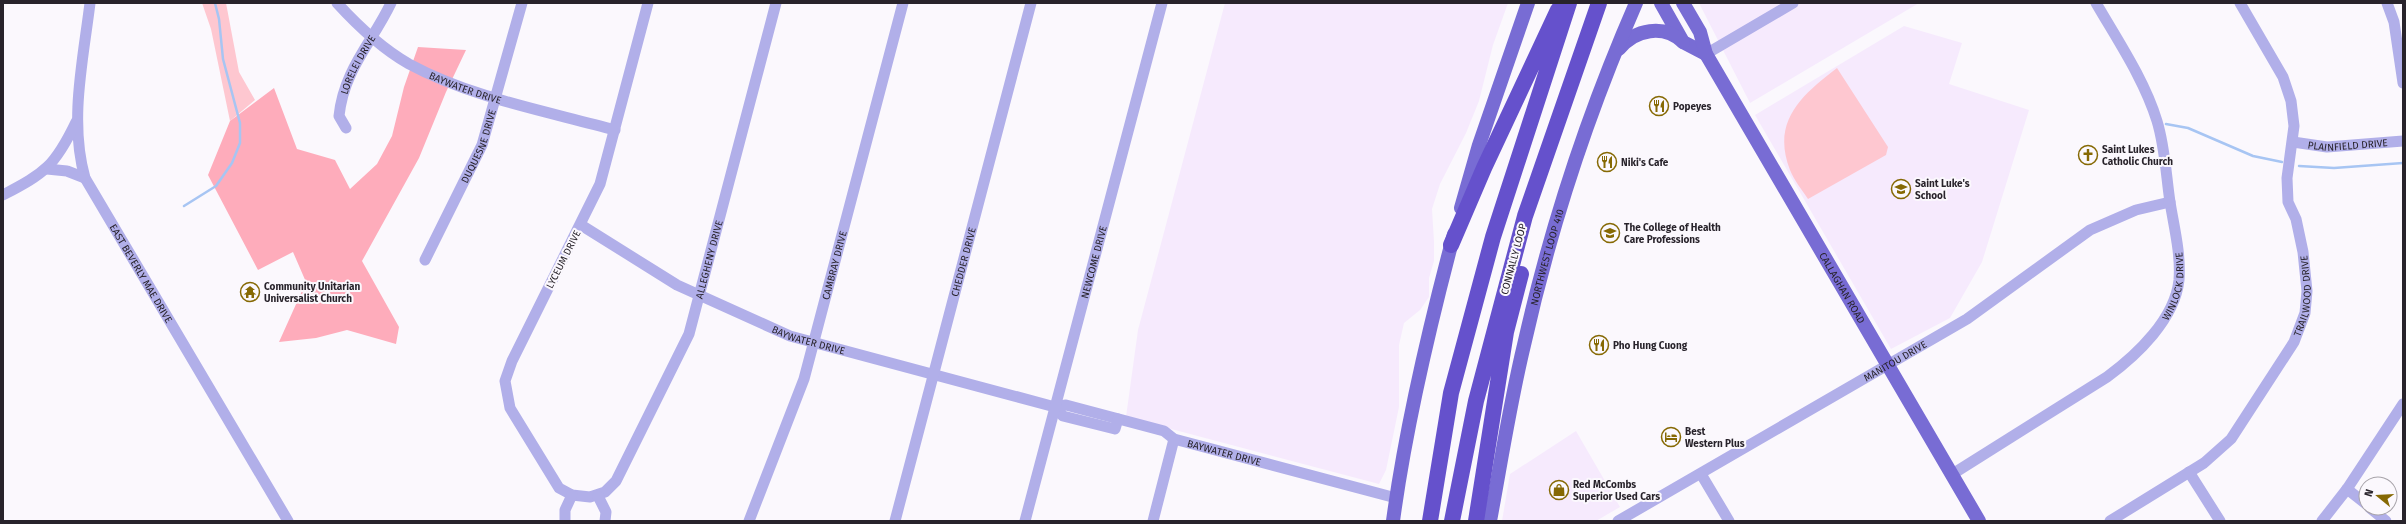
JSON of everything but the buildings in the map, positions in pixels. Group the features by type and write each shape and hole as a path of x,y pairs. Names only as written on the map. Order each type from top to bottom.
{"highway":[{"path":"1451,245 1561,3"},
{"path":"1430,521 1450,393 1493,237 1569,3"},
{"name":"CONNALLY LOOP","path":"1452,521 1476,401 1525,216 1599,3"},
{"path":"1476,521 1506,332 1562,109"}],"main road":[{"path":"1393,521 1422,362 1451,245 1479,146 1528,3"},
{"path":"1627,24 1628,3"},
{"name":"NORTHWEST LOOP 410","path":"1490,521 1514,390 1535,298 1579,152 1612,58 1636,3"},
{"path":"1661,3 1683,42"},
{"name":"CALLAGHAN ROAD","path":"1683,3 1700,32 1706,54 1979,521"},
{"path":"1612,58 1624,43 1644,32 1665,31 1675,34 1683,42 1706,54"}],"street":[{"name":"EAST BEVERLY MAE DRIVE","path":"90,3 76,122 79,157 85,178 288,521"},
{"name":"BAYWATER DRIVE","path":"337,3 370,36 408,63 436,77 496,98 615,130"},
{"name":"LORELEI DRIVE","path":"346,128 339,116 343,92 351,71 370,36 391,3"},
{"name":"DUQUESNE DRIVE","path":"425,260 476,159 496,98 522,3"},
{"name":"LYCEUM DRIVE","path":"594,496 572,495 559,488 553,481 510,408 505,381 512,361 600,184 648,3"},
{"name":"ALLEGHENY DRIVE","path":"594,496 611,487 620,474 689,334 776,3"},
{"name":"CAMBRAY DRIVE","path":"749,521 790,419 813,344 903,3"},
{"name":"CHEDDER DRIVE","path":"895,521 1031,3"},
{"name":"NEWCOME DRIVE","path":"1025,521 1162,3"},
{"path":"1706,54 1793,3"},
{"name":"WINLOCK DRIVE","path":"1951,475 2107,378 2127,363 2149,340 2172,302 2179,280 2179,254 2170,202 2162,140 2157,120 2145,88 2096,3"},
{"name":"TRAILWOOD DRIVE","path":"2110,521 2189,472 2221,450 2241,427 2294,342 2302,323 2307,291 2296,219 2288,202 2287,187 2293,142 2293,113 2288,89 2278,66 2240,3"},
{"path":"2387,3 2394,22 2403,83"},
{"path":"3,195 47,169 66,142 76,122"},
{"name":"PLAINFIELD DRIVE","path":"2293,142 2327,147 2403,141"},
{"path":"47,169 67,172 85,178"},
{"name":"MANITOU DRIVE","path":"1618,521 1888,366 2001,296 2090,230 2136,210 2170,202"},
{"name":"BAYWATER DRIVE","path":"580,225 677,285 790,336 813,344 1055,407 1063,416 1164,431 1174,439 1396,498"},
{"path":"2322,521 2347,489 2403,404"},
{"path":"1152,521 1174,439"},
{"path":"2189,472 2220,521"},
{"path":"1701,474 1729,521"},
{"path":"2347,489 2358,498"},
{"path":"565,521 565,510 572,495"},
{"path":"594,496 606,512 605,521"}],"shaded area":[{"path":"202,3 226,3 239,72 255,100 230,121 211,29"},
{"path":"1225,3 1508,3 1493,45 1479,101 1466,133 1440,184 1432,209 1434,261 1429,278 1429,297 1420,310 1404,323 1399,345 1399,407 1386,470 1379,484 1126,417 1138,330"},
{"path":"1699,3 1919,3 1750,103"},
{"name":"Saint Luke's School","path":"1904,26 1962,43 1949,84 2029,110 1982,262 1950,318 1891,349 1755,115"},
{"path":"418,47 466,50 446,92 419,158 362,261 399,327 396,344 347,330 316,338 279,342 306,282 293,252 258,270 208,175 230,121 274,88 297,149 335,160 350,189 377,164 392,136 404,87"},
{"path":"1837,68 1888,147 1886,155 1808,199 1790,170 1785,153 1784,137 1787,123 1793,111 1812,88"},
{"name":"Red McCombs Superior Used Cars","path":"1576,431 1620,507 1596,521 1502,521 1510,474"}],"waterway":[{"path":"184,206 216,186 232,163 240,143 240,123 223,59 219,19 215,3"},
{"path":"2166,124 2188,128 2253,156 2282,162"},
{"path":"2299,166 2334,168 2403,163"}],"place":[{"name":"Popeyes","path":"1659,106"},
{"name":"Saint Lukes Catholic Church","path":"2088,155"},
{"name":"Niki's Cafe","path":"1607,162"},
{"name":"Saint Luke's School","path":"1901,189"},
{"name":"The College of Health Care Professions","path":"1610,233"},
{"name":"Community Unitarian Universalist Church","path":"250,292"},
{"name":"Pho Hung Cuong","path":"1599,345"},
{"name":"Best Western Plus","path":"1671,437"},
{"name":"Red McCombs Superior Used Cars","path":"1559,490"}]}
